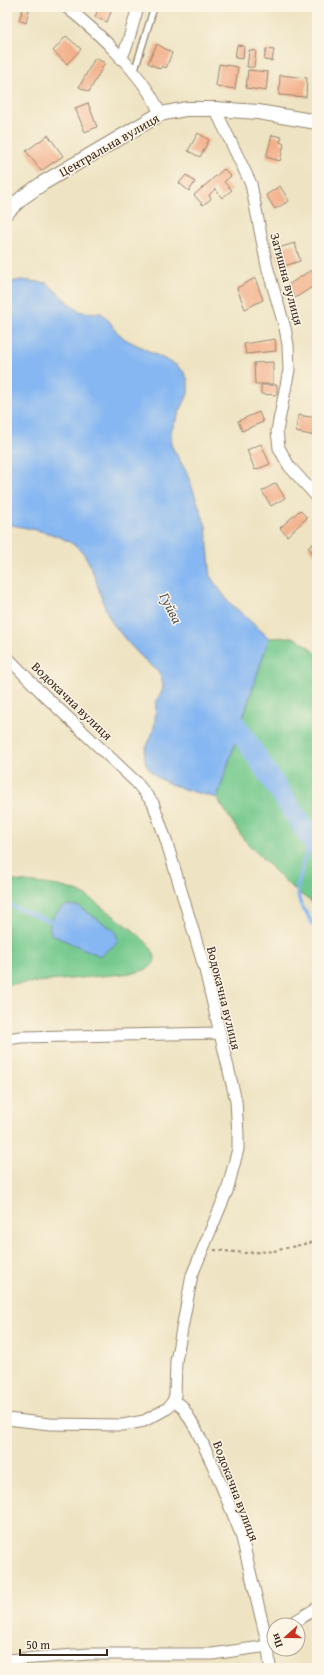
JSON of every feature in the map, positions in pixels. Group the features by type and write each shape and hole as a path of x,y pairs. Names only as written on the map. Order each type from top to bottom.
{"street":[{"path":"66,7 82,20 134,73 152,98 160,114"},
{"path":"121,59 138,7"},
{"name":"Центральна вулиця","path":"7,212 43,183 160,114 186,109 215,109 258,112 317,122"},
{"name":"Затишна вулиця","path":"215,109 250,184 267,266 286,328 289,370 277,431 278,444 284,459 317,497"},
{"name":"Водокачна вулиця","path":"7,657 43,694 136,782 153,803 166,840 205,970 236,1101 238,1150 227,1191 192,1275 180,1340 173,1402 182,1406 196,1429 215,1470 241,1534 266,1628"},
{"path":"7,1039 219,1033"},
{"path":"7,1419 50,1424 134,1424 159,1414 173,1402"},
{"path":"303,1617 317,1608"},
{"path":"7,1660 89,1654 212,1654 266,1640"},
{"name":"Водокачна вулиця","path":"270,1657 270,1668"}],"lane":[{"path":"134,73 154,7"}],"path":[{"path":"202,1249 245,1253 267,1252 317,1241"}],"green space":[{"path":"293,637 307,645 317,654 317,906 292,888 244,840 217,798 269,638"},
{"path":"7,880 59,886 68,888 86,896 141,937 154,954 154,962 148,968 133,973 7,985"}],"water":[{"path":"21,280 47,283 73,307 82,312 101,313 125,339 176,365 183,371 188,380 188,394 171,431 171,445 187,473 206,526 211,578 229,602 269,638 217,798 170,784 150,771 145,762 146,747 154,727 156,702 163,688 162,680 158,671 132,647 112,622 92,570 82,552 69,541 52,534 7,524 7,283"},
{"path":"69,905 80,907 115,931 118,940 116,944 100,956 52,935 50,926 53,917 65,906"}],"building":[{"path":"99,7 113,7 107,22 95,17"},
{"path":"23,8 29,10 26,23 19,20"},
{"path":"66,36 81,49 67,64 53,51"},
{"path":"157,44 172,53 166,68 162,66 160,69 148,63"},
{"path":"237,45 244,46 243,59 235,58"},
{"path":"266,49 274,50 272,61 264,60"},
{"path":"249,50 256,51 254,67 247,67"},
{"path":"95,58 105,63 89,92 79,87"},
{"path":"219,64 238,67 235,89 216,86"},
{"path":"248,70 268,72 266,91 246,88"},
{"path":"280,75 307,78 306,97 279,95"},
{"path":"88,103 97,127 85,132 75,108"},
{"path":"198,133 209,140 200,157 188,151"},
{"path":"48,135 63,156 41,171 26,151"},
{"path":"272,135 282,137 280,142 284,144 280,161 266,157"},
{"path":"317,140 317,151 314,150"},
{"path":"224,169 231,176 224,182 232,190 222,198 215,189 209,195 211,199 203,205 194,195"},
{"path":"186,175 195,182 189,191 179,183"},
{"path":"280,186 289,201 275,209 266,195"},
{"path":"295,243 300,261 281,267 275,249"},
{"path":"311,270 317,280 317,284 295,298 288,285"},
{"path":"255,278 263,300 245,309 237,288"},
{"path":"275,339 276,351 246,354 244,344"},
{"path":"273,362 273,384 255,384 254,363"},
{"path":"261,385 277,385 277,395 261,394"},
{"path":"259,412 263,422 242,431 238,421"},
{"path":"298,415 317,418 316,436 296,432"},
{"path":"261,444 270,464 255,470 247,450"},
{"path":"317,469 317,479 312,473"},
{"path":"276,483 285,498 271,506 262,491"},
{"path":"300,510 307,518 287,536 280,528"},
{"path":"317,540 317,557 308,548"}],"waterway":[{"name":"Гуйва","path":"224,707 317,848"},
{"path":"310,838 297,888 300,903 317,931"},
{"path":"7,904 55,923"}]}
